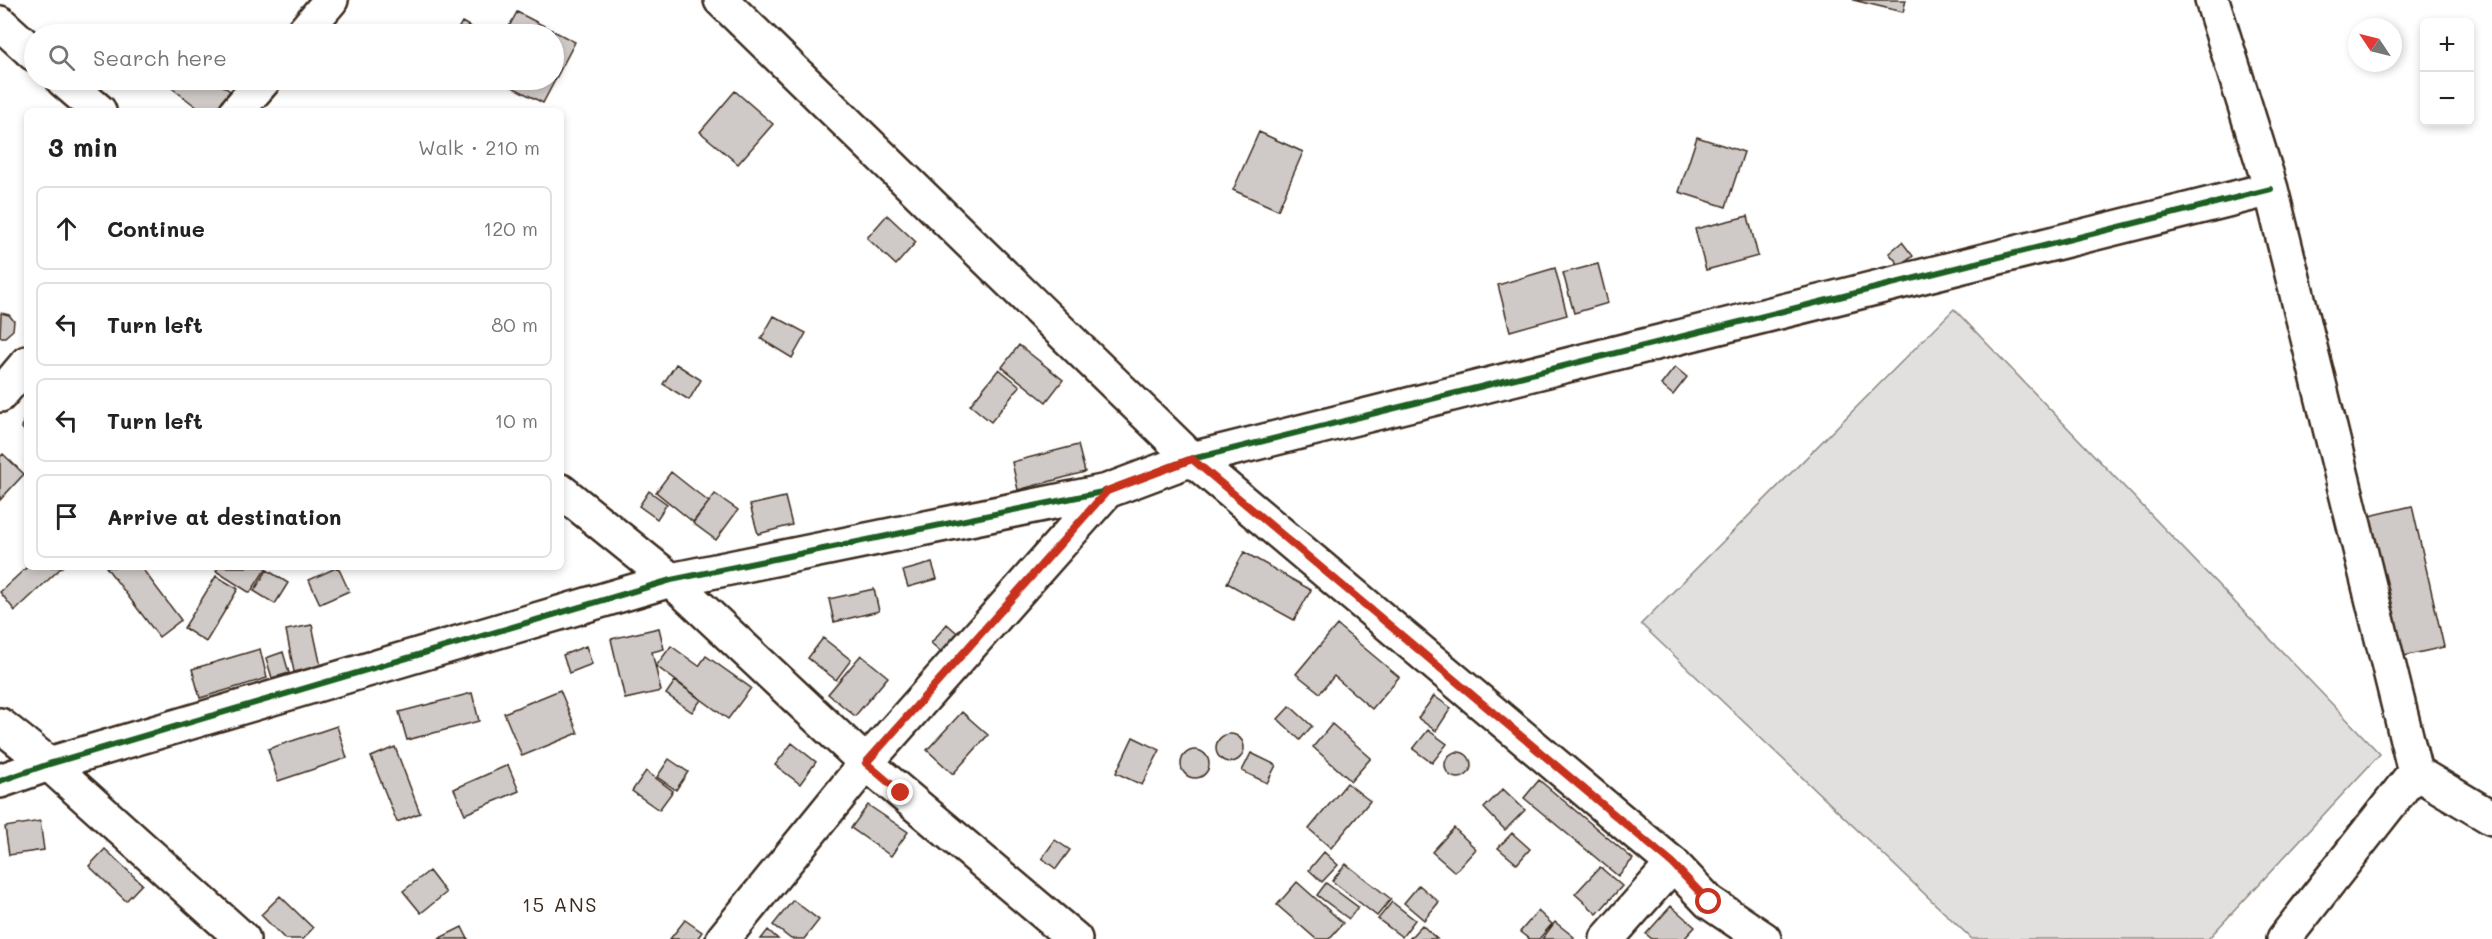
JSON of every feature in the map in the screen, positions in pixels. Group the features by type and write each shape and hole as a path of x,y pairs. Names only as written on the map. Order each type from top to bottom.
{"street":[{"path":"311,24 332,0"},
{"path":"722,0 1192,459 1673,864 1709,902 1764,939"},
{"path":"2212,0 2271,189 2415,772 2492,818"},
{"path":"0,23 24,45"},
{"path":"75,90 96,108"},
{"path":"240,108 255,90"},
{"path":"0,781 49,764 672,580 1107,491 1192,459 2271,189"},
{"path":"0,395 24,367"},
{"path":"723,939 866,763 1107,491"},
{"path":"564,493 672,580 866,763 1075,939"},
{"path":"0,725 49,764 243,939"},
{"path":"2284,939 2415,772"},
{"path":"1606,939 1673,864"}],"shaded area":[{"path":"1954,309 2380,754 2208,939 1972,939 1641,624"}],"building":[{"path":"1853,0 1906,0 1903,12"},
{"path":"517,12 540,24 510,24"},
{"path":"564,36 575,42 564,63"},
{"path":"174,90 230,91 217,108 198,108"},
{"path":"518,90 550,90 543,103"},
{"path":"735,91 773,124 738,164 700,132"},
{"path":"1259,132 1303,152 1278,210 1233,190"},
{"path":"1697,137 1744,152 1726,207 1679,192"},
{"path":"887,215 916,242 896,265 867,238"},
{"path":"1748,216 1758,256 1706,270 1695,229"},
{"path":"1902,242 1913,256 1900,266 1889,253"},
{"path":"1598,264 1608,303 1574,313 1563,273"},
{"path":"1555,268 1567,315 1510,331 1498,285"},
{"path":"1,313 9,315 14,321 13,330 5,337 0,337"},
{"path":"774,316 806,333 792,358 761,339"},
{"path":"1019,345 1063,380 1046,402 1002,367"},
{"path":"676,364 701,380 689,400 663,384"},
{"path":"1675,367 1687,377 1673,395 1661,385"},
{"path":"999,369 1020,386 991,422 970,405"},
{"path":"1078,445 1085,472 1018,490 1012,462"},
{"path":"3,454 24,474 0,500 0,457"},
{"path":"671,472 709,502 693,522 656,492"},
{"path":"649,491 667,504 657,519 639,506"},
{"path":"715,494 738,510 716,540 693,523"},
{"path":"785,497 792,525 758,534 750,505"},
{"path":"2412,506 2444,647 2395,658 2365,517"},
{"path":"1244,552 1311,590 1294,620 1227,583"},
{"path":"932,563 937,579 908,587 903,571"},
{"path":"24,570 59,570 15,611 0,592"},
{"path":"108,570 143,570 181,620 159,637"},
{"path":"217,570 265,570 250,593"},
{"path":"267,570 288,583 275,604 254,591"},
{"path":"331,570 339,570 349,591 320,604 309,580"},
{"path":"216,576 238,589 206,642 184,628"},
{"path":"874,589 879,611 834,622 829,599"},
{"path":"947,624 963,638 946,656 931,643"},
{"path":"312,625 321,667 294,672 286,630"},
{"path":"1337,625 1399,677 1372,709 1334,676 1320,693 1296,674"},
{"path":"659,628 664,649 652,652 661,691 625,699 611,639"},
{"path":"823,638 851,660 836,680 808,658"},
{"path":"586,646 592,664 569,673 563,655"},
{"path":"671,646 699,666 706,656 751,688 728,719 656,666"},
{"path":"260,649 267,678 200,698 192,669"},
{"path":"283,652 289,673 272,678 266,658"},
{"path":"861,655 888,677 855,716 828,694"},
{"path":"675,681 701,700 692,712 666,694"},
{"path":"560,690 578,733 522,756 504,713"},
{"path":"472,693 479,721 407,740 399,712"},
{"path":"1434,696 1451,708 1436,731 1418,718"},
{"path":"1290,706 1312,726 1300,740 1278,719"},
{"path":"962,712 988,735 953,774 927,750"},
{"path":"1332,724 1371,758 1351,781 1313,747"},
{"path":"337,726 347,758 278,781 268,749"},
{"path":"1428,730 1447,744 1432,763 1413,749"},
{"path":"1230,734 1240,738 1244,748 1240,758 1230,762 1220,758 1216,748 1220,738"},
{"path":"1133,737 1160,750 1142,785 1116,773"},
{"path":"792,743 816,762 800,784 775,765"},
{"path":"395,747 420,813 397,822 371,757"},
{"path":"1195,750 1205,754 1209,764 1205,774 1195,778 1185,774 1181,764 1185,754"},
{"path":"1458,752 1467,756 1471,765 1467,774 1458,778 1449,774 1445,765 1449,756"},
{"path":"1251,753 1276,765 1267,783 1242,771"},
{"path":"669,759 688,772 676,790 657,777"},
{"path":"508,765 519,791 465,814 454,789"},
{"path":"646,771 673,791 659,810 632,791"},
{"path":"1539,780 1633,859 1618,876 1524,798"},
{"path":"1347,783 1370,801 1331,848 1309,829"},
{"path":"1503,789 1525,810 1505,830 1484,808"},
{"path":"868,805 908,832 891,856 851,828"},
{"path":"40,821 44,850 9,855 5,827"},
{"path":"1454,828 1476,849 1455,872 1432,852"},
{"path":"1512,833 1530,849 1517,864 1498,848"},
{"path":"1055,840 1070,850 1056,869 1042,858"},
{"path":"105,849 142,884 126,901 89,866"},
{"path":"1324,852 1338,865 1322,882 1309,870"},
{"path":"1346,864 1391,899 1377,916 1332,881"},
{"path":"1600,867 1622,886 1597,914 1575,894"},
{"path":"429,871 446,893 421,913 403,891"},
{"path":"1297,882 1343,923 1329,939 1316,939 1277,905"},
{"path":"1326,883 1358,907 1349,919 1317,895"},
{"path":"1419,885 1439,902 1424,920 1404,903"},
{"path":"280,896 313,928 303,939 285,939 261,915"},
{"path":"793,900 819,920 804,939 791,939 773,925"},
{"path":"1392,902 1415,920 1402,937 1378,919"},
{"path":"1671,906 1695,927 1684,939 1652,939 1646,934"},
{"path":"1538,911 1552,924 1539,939 1529,939 1520,932"},
{"path":"685,920 702,932 697,939 670,939"},
{"path":"1555,922 1574,937 1572,939 1542,939"},
{"path":"1422,925 1437,939 1409,939"},
{"path":"462,927 468,939 438,939"},
{"path":"768,930 778,939 761,939"}],"cycle path":[{"path":"0,781 49,764 671,580 1107,491 1192,459 2271,189"}],"district":[{"name":"15 ANS","path":"560,905"}],"route":[{"path":"901,793 866,763 1107,491 1192,459 1673,864 1709,902"}]}
